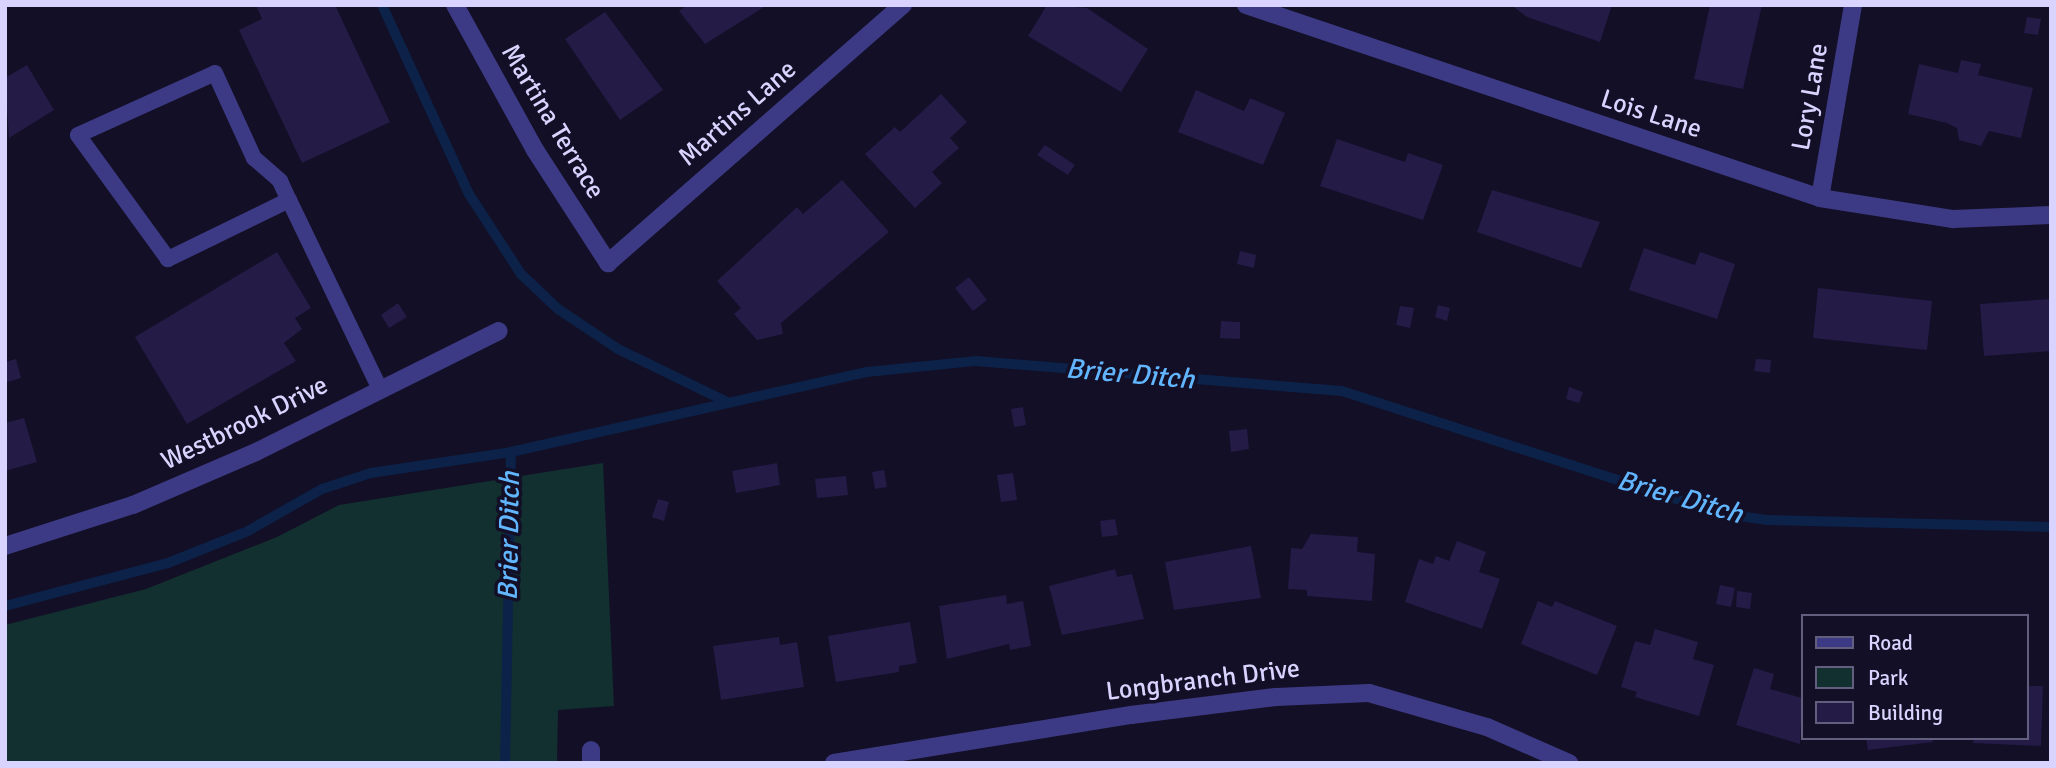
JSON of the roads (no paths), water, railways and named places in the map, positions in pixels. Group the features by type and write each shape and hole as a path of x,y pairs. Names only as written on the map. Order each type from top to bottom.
{"street":[{"name":"Martina Terrace","path":"455,5 535,149 608,262"},
{"name":"Martins Lane","path":"608,262 902,5"},
{"name":"Lois Lane","path":"1246,5 1820,198 1953,219 2051,215"},
{"name":"Lory Lane","path":"1820,198 1853,5"},
{"name":"Westbrook Drive","path":"5,546 146,500 257,452 379,387 499,331"},
{"name":"Longbranch Drive","path":"834,763 1132,715 1276,697 1369,692 1487,726 1569,763"}],"lane":[{"path":"289,200 168,258 78,135 215,73 254,158 280,181 379,387"}],"waterway":[{"path":"382,5 469,194 521,274 558,309 618,349 729,403"},
{"name":"Brier Ditch","path":"505,763 511,452 867,372 976,361 1342,391 1719,513 1767,520 2051,527"},
{"path":"5,606 168,563 248,531 322,489 371,473 511,452"}]}
